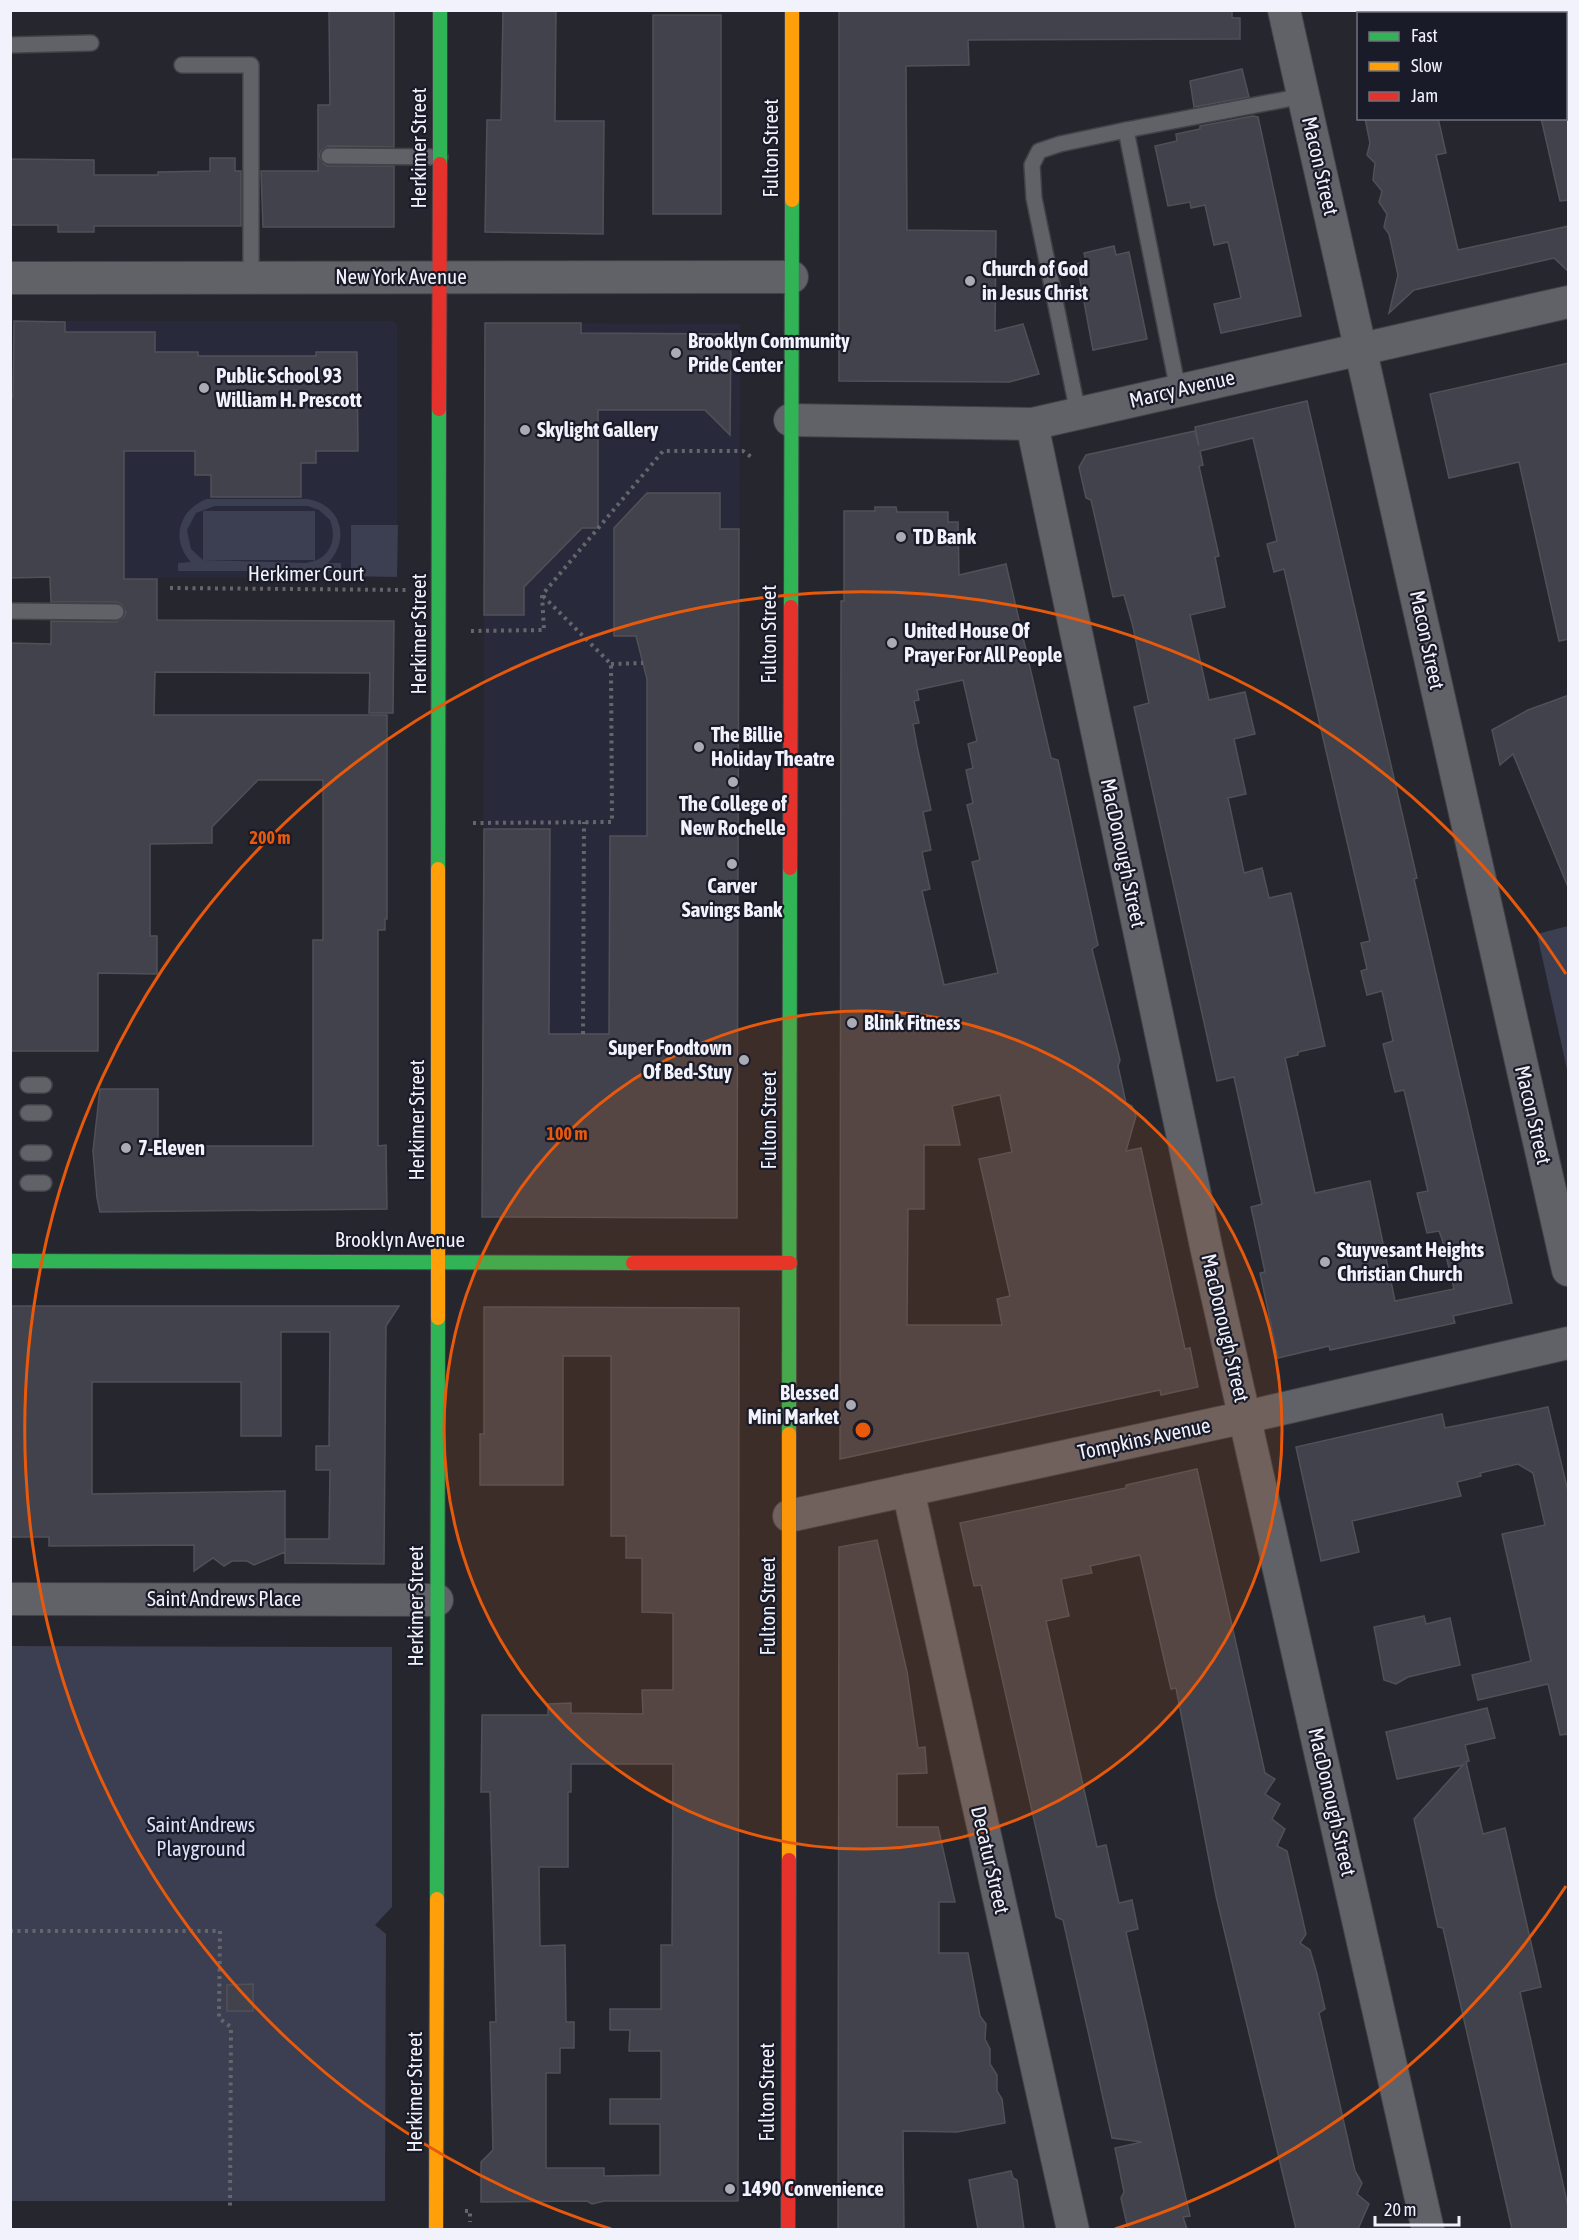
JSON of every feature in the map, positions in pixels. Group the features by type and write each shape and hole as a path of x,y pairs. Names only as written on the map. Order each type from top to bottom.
{"street":[{"name":"Herkimer Street","path":"436,2229 441,590 440,10"},
{"name":"Fulton Street","path":"788,2229 792,10"},
{"name":"Macon Street","path":"1284,10 1569,1270"},
{"name":"New York Avenue","path":"10,278 792,277"},
{"name":"Marcy Avenue","path":"790,420 1032,424 1569,302"},
{"name":"MacDonough Street","path":"1032,424 1207,1251 1428,2229"},
{"name":"Brooklyn Avenue","path":"10,1261 790,1263"},
{"name":"Tompkins Avenue","path":"789,1516 1246,1418 1569,1343"},
{"name":"Decatur Street","path":"908,1490 1073,2229"},
{"name":"Saint Andrews Place","path":"10,1599 437,1600"}],"lane":[{"path":"10,45 91,43"},
{"path":"183,65 251,65 250,278"},
{"path":"1078,413 1034,198 1032,165 1039,152 1126,130 1304,96"},
{"path":"1126,130 1178,390"},
{"path":"329,156 440,157"},
{"path":"10,611 116,612"},
{"path":"28,1085 44,1085"},
{"path":"28,1113 44,1113"},
{"path":"28,1153 44,1153"}],"path":[{"path":"471,631 543,630 542,595 663,451 743,451 754,459"},
{"name":"Herkimer Court","path":"170,588 441,590"},
{"path":"473,823 612,822 611,664 542,595"},
{"path":"611,664 643,663"},
{"path":"583,1034 584,822"},
{"path":"10,1931 220,1931 219,2018 231,2027 230,2210"}],"shaded area":[{"name":"Public School 93 William H. Prescott","path":"11,321 393,321 397,324 397,577 124,578 124,451"},
{"path":"485,323 740,324 737,1218 482,1217"}],"green space":[{"path":"207,499 307,499 319,502 335,515 339,524 339,544 328,563 341,563 341,571 178,571 178,563 191,562 181,544 179,535 184,518 197,504","holes":["215,506 308,506 319,510 330,520 333,532 332,544 326,554 315,561 315,511 203,511 203,560 191,549 187,530 196,513","203,560 314,560 306,563"]},
{"path":"351,525 398,525 397,577 351,576"},
{"path":"1568,926 1568,1074 1537,934"},
{"name":"Saint Andrews Playground","path":"11,1646 392,1647 392,1907 375,1925 386,1934 385,2201 11,2201"}],"building":[{"path":"329,10 394,10 394,147 328,146 321,151 319,156 328,166 394,166 394,227 263,227 261,171 318,171 318,105 330,105"},
{"path":"503,10 556,10 555,121 604,121 603,234 485,232 487,120 501,120"},
{"path":"839,10 1232,10 1232,18 1240,18 1240,39 968,40 969,65 906,66 907,230 996,231 995,331 1023,324 1039,374 1009,382 839,381"},
{"path":"653,15 721,15 721,214 653,214"},
{"path":"1242,69 1249,97 1194,107 1190,81"},
{"path":"1258,117 1301,316 1221,333 1214,304 1241,298 1228,242 1214,245 1205,205 1191,208 1190,202 1168,206 1155,146 1177,141 1176,134 1200,129 1200,126"},
{"path":"1569,118 1569,200 1560,201 1541,120 1567,120"},
{"path":"1365,120 1438,120 1446,153 1436,155 1458,250 1569,226 1569,272 1554,258 1414,290 1389,313 1398,275 1389,234 1384,227 1387,214 1379,202 1382,191 1373,180 1375,163 1367,155 1370,143"},
{"path":"210,158 235,158 235,171 241,171 241,226 94,226 94,232 58,232 58,225 10,225 10,159 94,160 94,175 158,175 158,172 210,171"},
{"path":"1114,246 1116,255 1129,252 1147,339 1093,350 1077,264 1086,261 1084,253"},
{"path":"14,321 65,322 65,332 155,332 155,352 198,352 198,356 316,356 316,352 357,352 358,451 316,451 316,463 301,463 301,497 211,497 211,475 195,475 195,451 124,451 124,579 157,579 157,620 394,621 393,713 369,713 370,673 155,672 154,715 387,715 387,919 385,919 385,930 378,930 378,1146 386,1145 387,1209 100,1212 97,1198 93,1151 100,1089 158,1089 158,1146 313,1146 313,940 323,940 323,780 258,780 212,827 212,843 150,844 150,936 157,936 157,974 98,973 98,1051 10,1051 10,643 51,644 51,621 116,622 124,617 126,612 121,604 116,602 51,602 50,577 10,578 10,396 13,396"},
{"path":"485,323 581,323 581,333 731,334 730,435 705,410 598,410 598,528 582,528 524,587 524,615 484,615"},
{"path":"1569,363 1569,639 1559,641 1519,462 1449,478 1430,394"},
{"path":"1307,401 1512,1303 1453,1316 1455,1323 1330,1350 1329,1346 1278,1358 1260,1273 1265,1272 1251,1207 1262,1204 1234,1077 1217,1081 1134,707 1149,703 1133,627 1124,595 1113,597 1091,500 1086,498 1079,467 1086,455 1195,431 1199,446 1195,427","holes":["1253,438 1277,541 1267,544 1274,572 1284,569 1370,941 1361,943 1367,969 1361,971 1367,995 1382,991 1393,1041 1383,1044 1395,1092 1404,1090 1428,1191 1417,1193 1427,1233 1439,1231 1454,1289 1395,1301 1370,1181 1315,1193 1285,1058 1298,1055 1298,1052 1325,1046 1291,893 1269,898 1262,868 1244,873 1228,798 1246,794 1234,739 1255,734 1245,692 1209,700 1190,615 1225,607 1215,557 1219,556 1199,466 1203,465 1200,451"]},
{"path":"647,493 720,493 720,529 739,529 737,1218 482,1217 484,829 550,829 549,1034 609,1034 610,836 647,836 647,679 636,636 614,636 614,528"},
{"path":"875,507 896,507 897,512 948,512 948,522 958,522 959,575 1006,564 1051,758 1058,760 1098,945 1092,949 1120,1060 1118,1066 1126,1103 1132,1106 1136,1116 1126,1151 1141,1148 1185,1349 1190,1348 1198,1387 1161,1395 1160,1390 840,1459 841,601 844,601 844,511 875,511","holes":["963,680 977,741 968,744 973,768 966,770 973,803 967,805 980,860 972,862 998,973 944,985 922,891 930,889 922,852 931,850 923,812 931,810 913,724 919,723 914,701 919,700 917,690","1000,1095 1012,1152 979,1159 1010,1296 997,1299 1002,1325 907,1325 908,1209 924,1209 924,1145 960,1145 952,1106"]},
{"path":"1569,695 1568,887 1513,754 1500,765 1492,730 1528,710"},
{"path":"10,1306 399,1306 386,1326 384,1564 285,1563 285,1552 254,1565 247,1561 232,1561 224,1566 213,1558 194,1571 194,1545 49,1546 49,1537 10,1537","holes":["281,1332 330,1332 329,1446 316,1446 316,1470 330,1470 329,1539 285,1539 285,1491 92,1494 92,1382 241,1382 241,1436 281,1436"]},
{"path":"484,1307 739,1308 738,2201 604,2201 592,2204 587,2201 481,2202 481,2162 493,2150 490,2022 496,2022 490,1792 481,1792 482,1715 548,1715 548,1704 571,1703 571,1713 643,1714 642,1690 673,1690 673,1613 642,1612 642,1558 626,1558 626,1536 611,1536 611,1356 563,1356 563,1485 480,1485 480,1434 484,1434","holes":["571,1764 673,1764 672,1945 661,1945 661,2009 610,2009 610,2030 630,2030 629,2051 661,2051 661,2099 610,2099 610,2124 660,2124 660,2175 604,2176 604,2168 546,2168 546,2073 560,2073 560,2048 574,2048 574,2022 566,2022 565,1945 540,1946 539,1867 568,1867 568,1792 571,1792"]},
{"path":"1548,1407 1569,1496 1569,1734 1560,1735 1548,1684 1478,1700 1472,1675 1531,1661 1502,1534 1545,1525 1533,1473 1518,1464 1480,1473 1481,1476 1457,1482 1461,1496 1352,1521 1359,1552 1321,1561 1296,1447 1442,1414 1445,1428"},
{"path":"1197,1469 1265,1773 1275,1779 1265,1794 1280,1804 1272,1819 1285,1829 1277,1846 1287,1851 1306,1934 1300,1943 1310,1950 1317,1974 1325,2009 1319,2013 1355,2171 1362,2183 1357,2194 1369,2204 1358,2229 1296,2229 1216,1896 1176,1688 1171,1689 1140,1555 1090,1566 1092,1573 1061,1579 1069,1616 1046,1621 1097,1847 1106,1845 1119,1903 1132,1900 1138,1929 1126,1932 1190,2216 1183,2217 1187,2229 1128,2229 1121,2198 1124,2192 1115,2148 1142,2142 1112,2138 1063,1920 1056,1917 981,1585 974,1586 960,1523 1126,1488 1126,1485"},
{"path":"877,1540 907,1672 918,1748 925,1747 927,1773 897,1774 897,1827 938,1827 955,1902 939,1902 939,1953 968,1953 980,2016 986,2024 985,2039 990,2049 990,2064 997,2075 997,2091 1002,2099 1005,2123 957,2132 903,2131 904,2229 838,2229 839,1547"},
{"path":"1424,1616 1426,1624 1450,1618 1460,1665 1408,1677 1396,1684 1384,1680 1374,1627"},
{"path":"1487,1708 1495,1738 1465,1745 1469,1761 1466,1762 1483,1834 1505,1828 1541,1987 1520,1992 1569,2211 1569,2229 1512,2229 1443,1928 1438,1927 1414,1819 1463,1765 1397,1779 1386,1732"},
{"path":"253,1984 253,2011 227,2011 227,1985"},
{"path":"1011,2171 1013,2178 1017,2180 1024,2229 978,2229 969,2180"}],"traffic: fast":[{"path":"440,10 440,164"},
{"path":"791,607 792,200"},
{"path":"438,869 439,409"},
{"path":"789,1434 790,868"},
{"path":"10,1261 633,1263"},
{"path":"437,1899 438,1318"}],"traffic: slow":[{"path":"792,10 792,200"},
{"path":"438,869 438,1318"},
{"path":"789,1434 789,1860"},
{"path":"436,2230 437,1899"}],"traffic: jam":[{"path":"439,409 440,164"},
{"path":"790,868 791,607"},
{"path":"633,1263 790,1263"},
{"path":"788,2230 789,1860"}],"place":[{"name":"Church of God in Jesus Christ","path":"970,281"},
{"name":"Brooklyn Community Pride Center","path":"676,353"},
{"name":"Public School 93 William H. Prescott","path":"204,388"},
{"name":"Skylight Gallery","path":"525,430"},
{"name":"TD Bank","path":"901,537"},
{"name":"United House Of Prayer For All People","path":"892,643"},
{"name":"The Billie Holiday Theatre","path":"699,747"},
{"name":"The College of New Rochelle","path":"733,782"},
{"name":"Carver Savings Bank","path":"732,864"},
{"name":"Blink Fitness","path":"852,1023"},
{"name":"Super Foodtown Of Bed-Stuy","path":"744,1060"},
{"name":"7-Eleven","path":"126,1148"},
{"name":"Stuyvesant Heights Christian Church","path":"1325,1262"},
{"name":"Blessed Mini Market","path":"851,1405"},
{"name":"1490 Convenience","path":"730,2189"}]}
